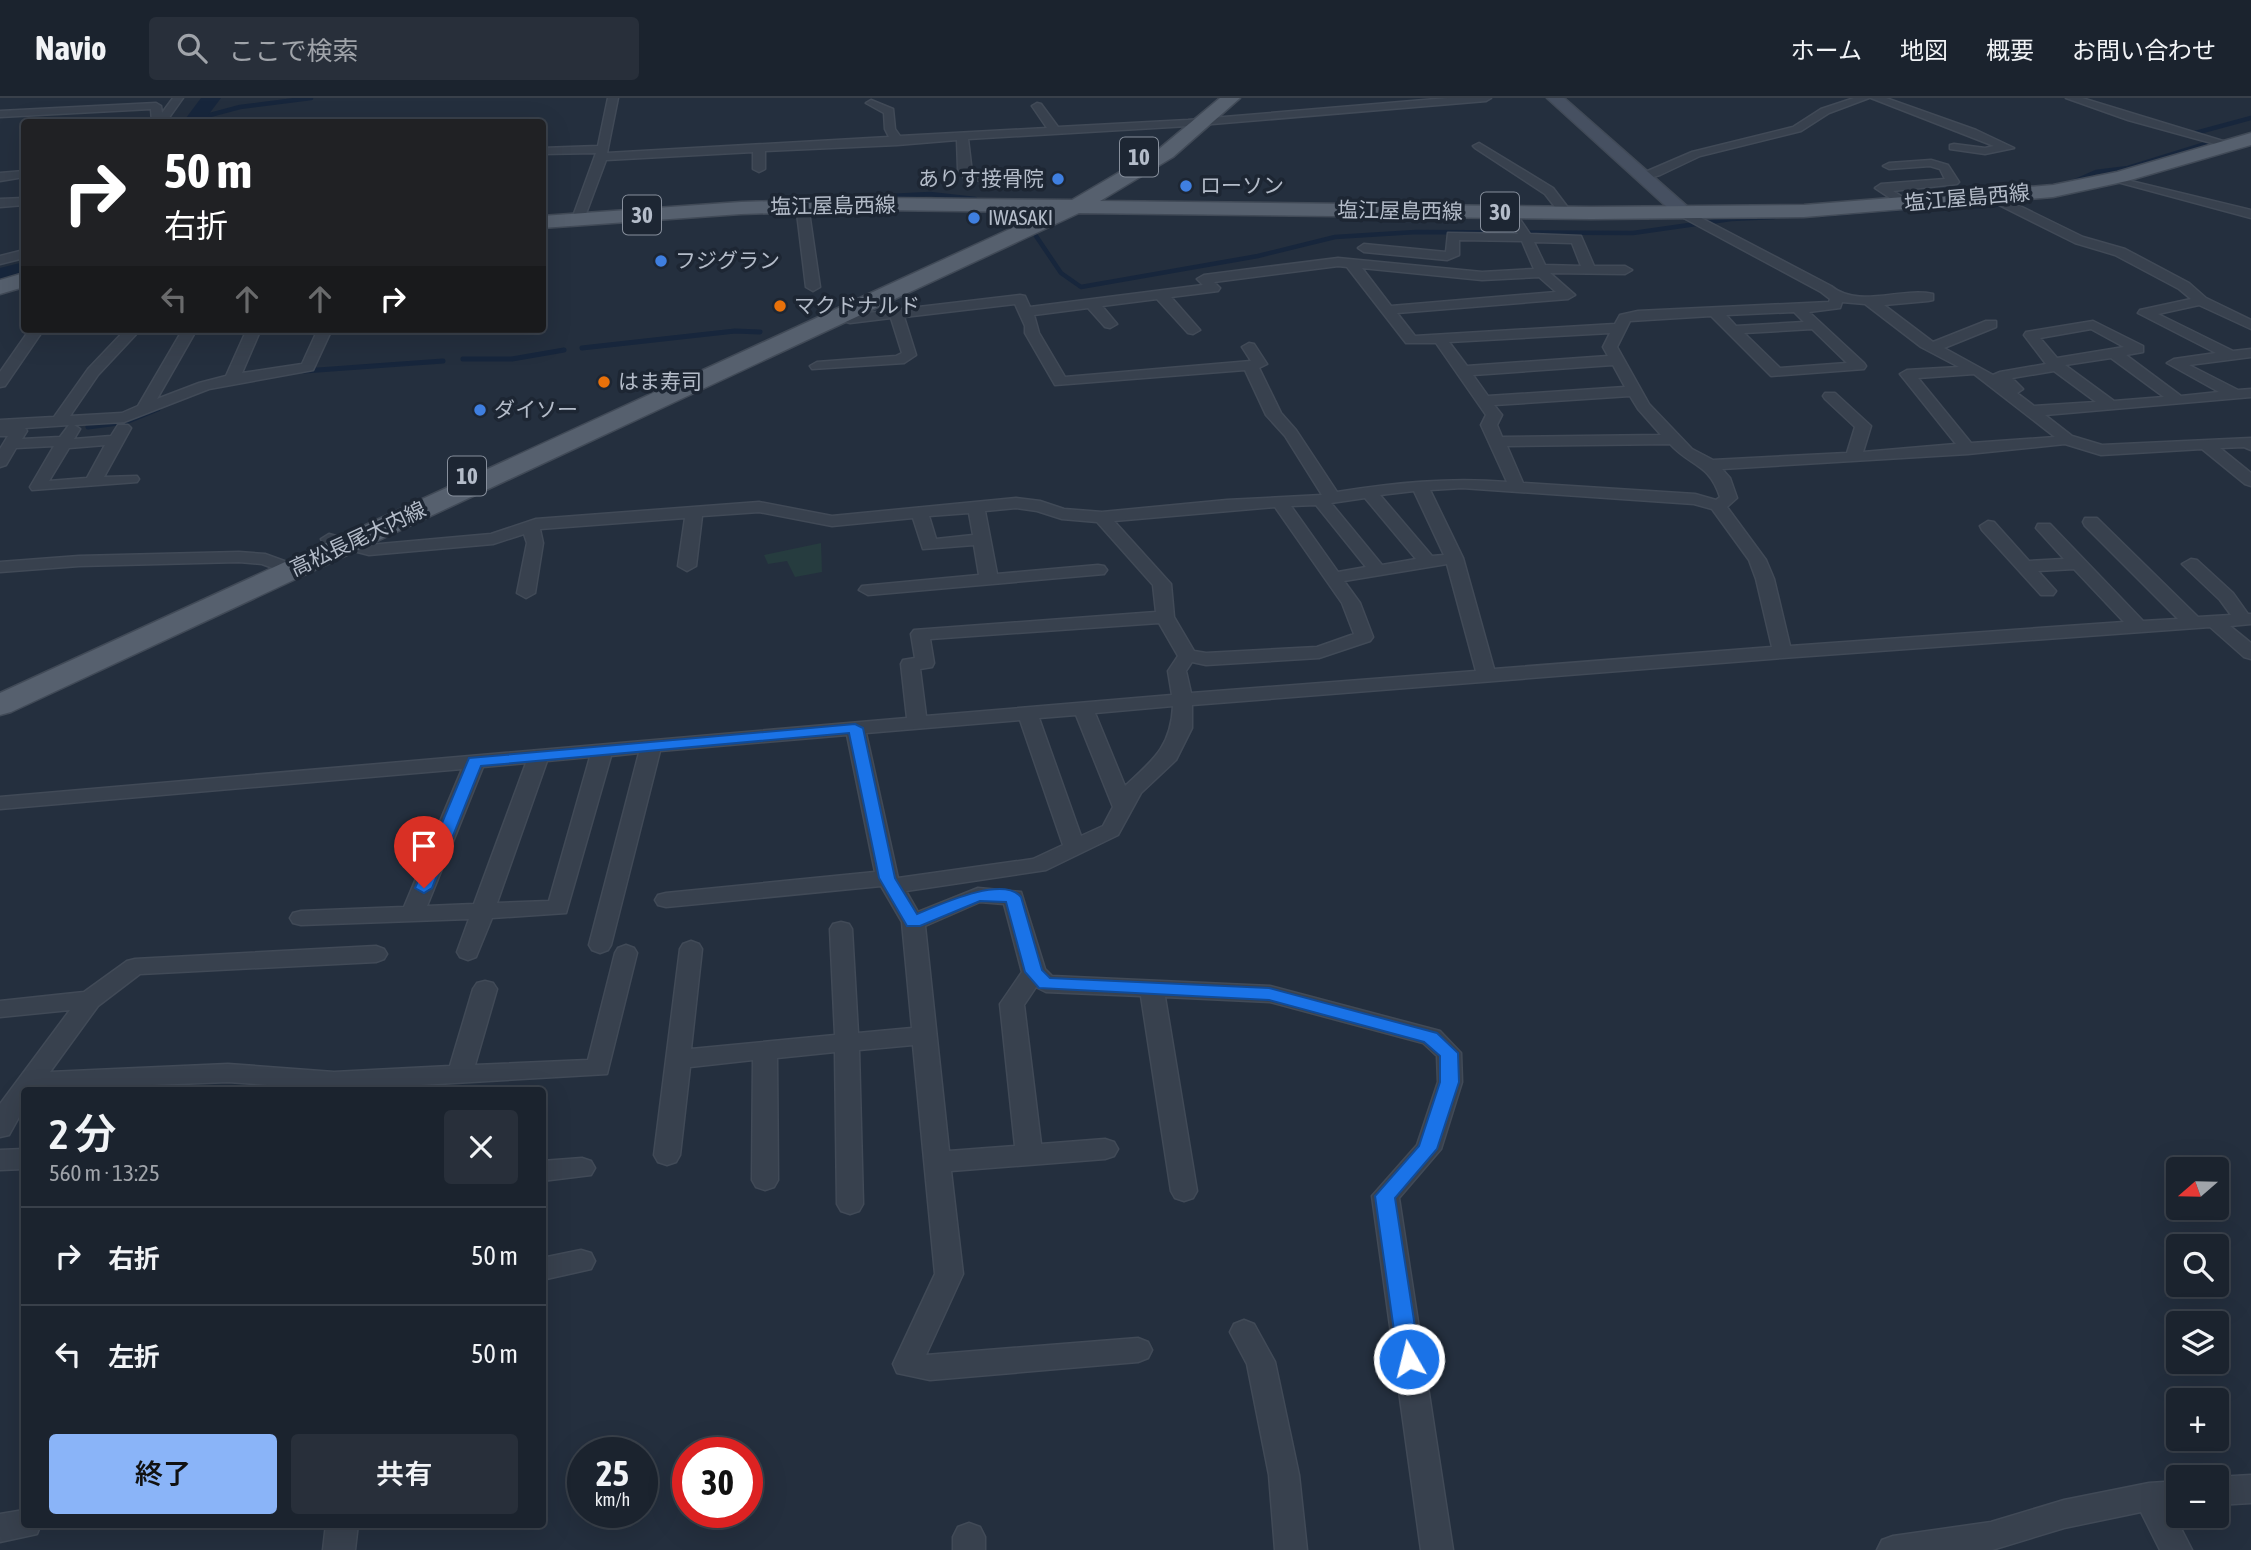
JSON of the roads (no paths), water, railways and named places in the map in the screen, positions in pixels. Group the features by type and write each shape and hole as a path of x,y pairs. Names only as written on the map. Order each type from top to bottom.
{"main road":[{"name":"高松長尾大内線","path":"338,541 842,316 1080,205 1166,153 1216,98"},
{"name":"高松長尾大内線","path":"0,705 285,566 1054,205 1197,122 1231,98"},
{"name":"塩江屋島西線","path":"546,222 802,205 1006,204 1566,213 1695,219 1905,204 1996,201 2113,178 2251,139"},
{"path":"0,287 21,281"},
{"name":"高松長尾大内線","path":"0,686 285,566"}],"street":[{"path":"161,119 178,98"},
{"path":"578,219 602,153 613,98"},
{"path":"1369,98 1380,107"},
{"path":"546,151 602,153 897,142 1197,122 1486,98"},
{"path":"1555,98 1642,176 1695,219 1826,289 1837,298 1870,301 1928,297"},
{"path":"1642,176 1656,173 1696,154 1797,129 1825,111 1864,98"},
{"path":"1876,98 2007,147 1985,150 1954,147"},
{"path":"2071,98 2230,145"},
{"path":"0,114 160,102"},
{"path":"143,119 160,102"},
{"path":"871,103 889,111 890,129 897,142"},
{"path":"1037,106 1055,131"},
{"path":"962,137 964,169 968,176 1009,182"},
{"path":"1479,146 1549,191 1566,213"},
{"path":"759,147 759,169"},
{"path":"1905,153 1923,164"},
{"path":"1888,164 1944,167 1952,182"},
{"path":"1006,204 1006,186 1018,177 1018,170"},
{"path":"0,177 21,174"},
{"path":"2113,178 2251,214"},
{"path":"1905,204 1881,188 1952,182 2079,240 2120,252 2183,286 2201,301 2251,325"},
{"path":"0,203 21,202"},
{"path":"802,205 813,287"},
{"path":"1364,248 1447,257 1453,255 1451,233 1438,211"},
{"path":"1388,310 1567,295 1541,271 1524,235 1509,212"},
{"path":"1451,233 1577,239 1589,270"},
{"path":"0,260 21,255"},
{"path":"1026,312 1213,288 1204,279 1338,262 1482,276 1541,271 1625,270"},
{"path":"1352,264 1410,340 1619,328"},
{"path":"1161,295 1193,330"},
{"path":"1718,506 1729,498 1723,478 1710,465 1686,452 1632,391 1610,347 1619,328 1625,318 1638,315 1827,307 1835,305 1837,298"},
{"path":"842,316 850,319 1020,299 1032,326 1032,333 1060,382 1261,364 1249,347"},
{"path":"1870,301 1934,347 1977,370 2037,410 2243,394"},
{"path":"2201,301 2145,313 2230,355"},
{"path":"1092,304 1110,324"},
{"path":"1715,312 1776,373 1859,366 1797,308"},
{"path":"817,366 899,360 909,355 904,331 896,313"},
{"path":"1934,347 1991,324"},
{"path":"1733,330 1815,325"},
{"path":"2111,405 2055,365 2031,335 2093,325 2138,349 2115,354 2055,365 2000,376 2063,438 2101,450 2247,442 2251,445"},
{"path":"0,383 34,333"},
{"path":"130,333 93,372 38,487 131,479"},
{"path":"144,410 188,333"},
{"path":"232,379 252,333"},
{"path":"0,425 64,434 124,417 204,386 308,367 323,333"},
{"path":"1440,339 1494,415 1489,425 1495,442 1515,477 1516,487"},
{"path":"2243,394 2174,363 2251,353"},
{"path":"2115,354 2178,401"},
{"path":"1462,371 1616,360"},
{"path":"1251,366 1274,415 1291,433 1326,499 1378,571"},
{"path":"1968,449 1907,374 1977,370"},
{"path":"1484,401 1632,391"},
{"path":"1830,396 1863,426 1853,457"},
{"path":"0,462 5,438 120,434 92,483"},
{"path":"1710,465 1968,449 2058,441 2063,438"},
{"path":"1495,442 1674,439"},
{"path":"2205,444 2251,481"},
{"path":"338,541 369,550 492,539 531,526 759,507 779,508 804,517 832,521 1016,502 1040,506 1062,514 1102,517 1326,499 1462,483 1621,496 1633,494 1696,499 1718,506 1757,560 1765,579 1782,652"},
{"path":"1420,486 1454,558 1487,677"},
{"path":"1369,492 1428,562"},
{"path":"1187,656 1206,659 1319,652 1364,637 1350,603 1279,502"},
{"path":"976,506 989,580"},
{"path":"920,512 929,545 982,540"},
{"path":"687,566 694,514"},
{"path":"1102,517 1162,584 1165,617 1187,656"},
{"path":"2091,523 2194,624"},
{"path":"526,593 535,543 531,526"},
{"path":"1988,526 2047,591"},
{"path":"2044,528 2139,628"},
{"path":"0,567 79,561 239,557 285,566"},
{"path":"1333,578 1454,558"},
{"path":"2024,566 2079,564"},
{"path":"2191,564 2203,579 2231,598 2247,620"},
{"path":"868,590 1098,570"},
{"path":"917,723 910,664 925,663 920,634 1165,617"},
{"path":"0,803 1083,708 1782,652 2247,620"},
{"path":"2215,622 2251,653"},
{"path":"666,900 889,882 1038,865 1111,830 1132,790 1166,760 1182,728 1183,700 1177,671 1187,656"},
{"path":"1083,708 1123,807"},
{"path":"1027,713 1074,846"},
{"path":"855,728 889,882 914,922 949,1274 907,1364 930,1368 1139,1350"},
{"path":"600,945 650,746"},
{"path":"301,918 558,908 602,751"},
{"path":"468,952 538,756"},
{"path":"413,913 475,762"},
{"path":"914,922 978,895 1013,897 1034,972 1046,984 1269,994 1431,1037 1449,1053 1450,1082 1428,1149 1385,1196 1437,1550"},
{"path":"841,929 847,1042 850,1204"},
{"path":"667,1155 691,949"},
{"path":"30,1082 228,1073 334,1081 598,1068 626,953"},
{"path":"26,1087 90,1000 135,967 376,954"},
{"path":"1029,1155 1012,1004 1034,972"},
{"path":"460,1075 485,989"},
{"path":"1152,989 1184,1191"},
{"path":"0,1009 90,1000"},
{"path":"678,1059 925,1035"},
{"path":"765,1051 765,1180"},
{"path":"0,1128 21,1094"},
{"path":"938,1162 1105,1149"},
{"path":"0,1160 21,1158"},
{"path":"546,1171 582,1168"},
{"path":"546,1268 581,1261"},
{"path":"1244,1332 1261,1362 1284,1475 1291,1550"},
{"path":"2229,1490 2251,1489"},
{"path":"1893,1550 1991,1536 2064,1514 2164,1496 2176,1550"},
{"path":"0,1528 21,1525"},
{"path":"339,1550 342,1528"}],"waterway":[{"path":"195,119 211,98"},
{"path":"195,119 240,107 311,98"},
{"path":"2188,135 2251,118"},
{"path":"2073,182 2096,172 2128,168 2212,142 2206,140"},
{"path":"812,200 930,194 975,199"},
{"path":"1821,215 1994,205 2028,198"},
{"path":"1036,236 1061,273 1081,287 1258,256 1335,237 1416,232 1633,233 1731,219 1774,217"},
{"path":"0,276 21,270"},
{"path":"582,348 735,331 760,332"},
{"path":"463,359 512,359 564,350"},
{"path":"304,371 443,361"},
{"path":"88,427 126,422 158,409"}],"place":[{"name":"ありす接骨院","path":"1058,179"},
{"name":"ローソン","path":"1186,186"},
{"name":"IWASAKI","path":"974,218"},
{"name":"フジグラン","path":"661,261"},
{"name":"マクドナルド","path":"780,306"},
{"name":"はま寿司","path":"604,382"},
{"name":"ダイソー","path":"480,410"}]}
